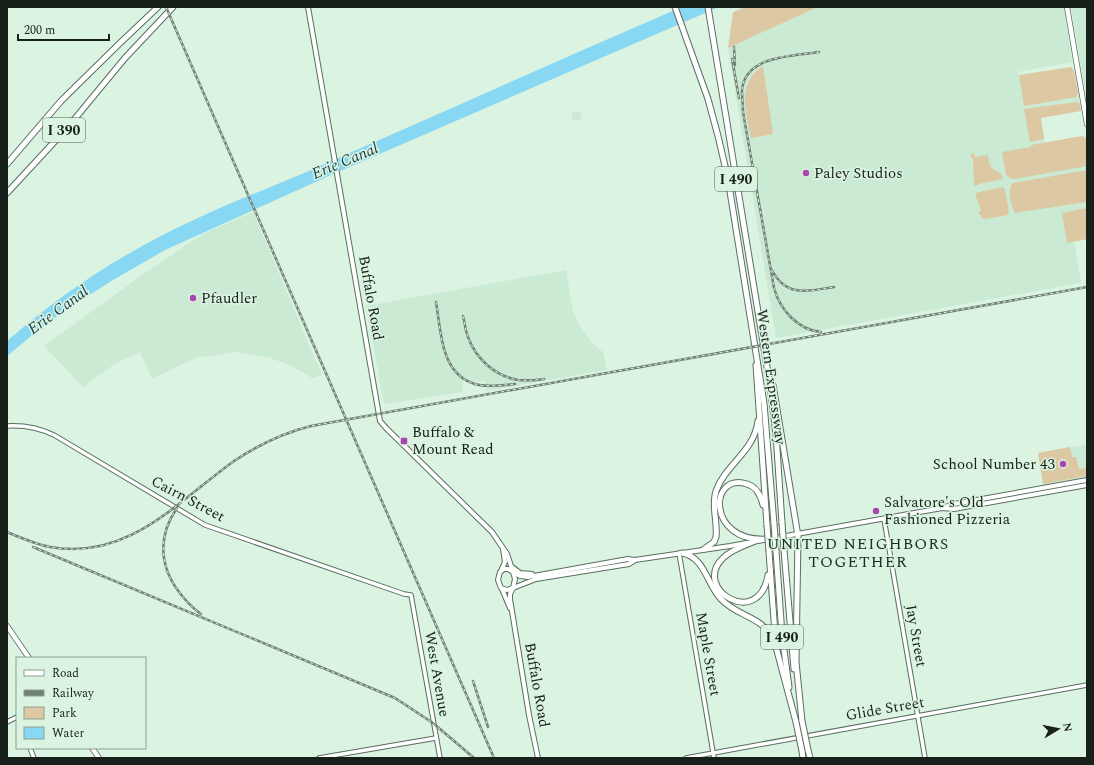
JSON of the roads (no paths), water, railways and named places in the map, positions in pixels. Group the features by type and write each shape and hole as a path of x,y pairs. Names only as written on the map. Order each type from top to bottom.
{"highway":[{"name":"I 390","path":"7,164 62,101 118,44 158,7"},
{"name":"I 390","path":"7,193 68,127 125,58 173,7"},
{"name":"Western Expressway","path":"675,7 705,89 722,152 730,190 766,415 784,651 803,758"},
{"name":"Western Expressway","path":"708,7 775,423 793,660 802,721 810,758"},
{"path":"753,332 774,633 777,651"},
{"path":"762,336 774,390 798,534 796,657 802,721"},
{"path":"704,549 714,542 717,536 714,506 716,492 721,481 752,439 757,424 758,404"},
{"path":"767,525 762,500 754,487 747,484 736,483 722,492 719,499 719,509 722,518 728,527 735,533 745,537 767,540"},
{"path":"753,542 727,555 718,565 715,574 716,584 721,593 728,598 736,602 745,602 760,594 766,586 768,579 769,552"},
{"path":"680,553 689,555 698,562 714,590 724,602 764,626 773,638 796,722"}],"main road":[{"name":"Buffalo Road","path":"308,7 380,421 486,526 502,545 507,554 513,572"},
{"path":"1067,7 1087,124"},
{"path":"500,572 504,569 508,569 520,576 525,577 628,559 635,560 767,540 1087,480"},
{"path":"942,508 954,509 1087,486"},
{"path":"502,545 505,562 498,580 502,588 508,590 536,579 630,563 635,560"},
{"path":"512,567 523,574 538,574"},
{"path":"513,572 515,579 513,588"},
{"name":"Buffalo Road","path":"502,588 513,616"},
{"name":"Buffalo Road","path":"513,588 510,596 529,715 538,758"},
{"path":"7,626 28,657"},
{"path":"93,749 99,758"}],"street":[{"name":"Cairn Street","path":"7,426 15,425 32,428 54,435 205,525 404,594 411,595"},
{"name":"Jay Street","path":"884,519 925,758"},
{"name":"Maple Street","path":"680,553 714,758"},
{"name":"West Avenue","path":"411,595 440,758"},
{"name":"Glide Street","path":"686,758 1087,686"},
{"path":"7,722 16,718"},
{"path":"318,758 436,738"}],"water":[{"name":"Erie Canal","path":"682,7 719,7 331,175 165,250 113,280 64,311 7,356 7,341 51,305 74,288 122,257 172,230"}],"railway":[{"path":"166,7 494,758"},
{"path":"734,47 735,65"},
{"path":"819,52 772,59 761,64 752,70 745,78 742,90 743,112 774,288 781,304 791,318 805,327 821,332"},
{"path":"732,59 739,98"},
{"path":"772,270 778,279 791,289 807,291 834,287"},
{"path":"7,532 33,543 50,547 78,549 104,545 127,537 150,525 234,461 252,450 271,440 311,426 1087,287"},
{"path":"436,302 444,348 448,359 461,377 477,385 494,386 515,384"},
{"path":"463,316 466,332 472,345 487,365 502,375 518,380 544,379"},
{"path":"177,508 170,519 166,531 164,542 165,565 175,587 201,614"},
{"path":"33,547 395,698 433,723 474,758"},
{"path":"473,681 488,727"}],"place":[{"name":"Paley Studios","path":"806,173"},
{"name":"Pfaudler","path":"193,298"},
{"name":"Buffalo & Mount Read","path":"404,441"},
{"name":"School Number 43","path":"1063,464"},
{"name":"Salvatore's Old Fashioned Pizzeria","path":"876,511"}],"district":[{"name":"UNITED NEIGHBORS TOGETHER","path":"858,553"}]}
